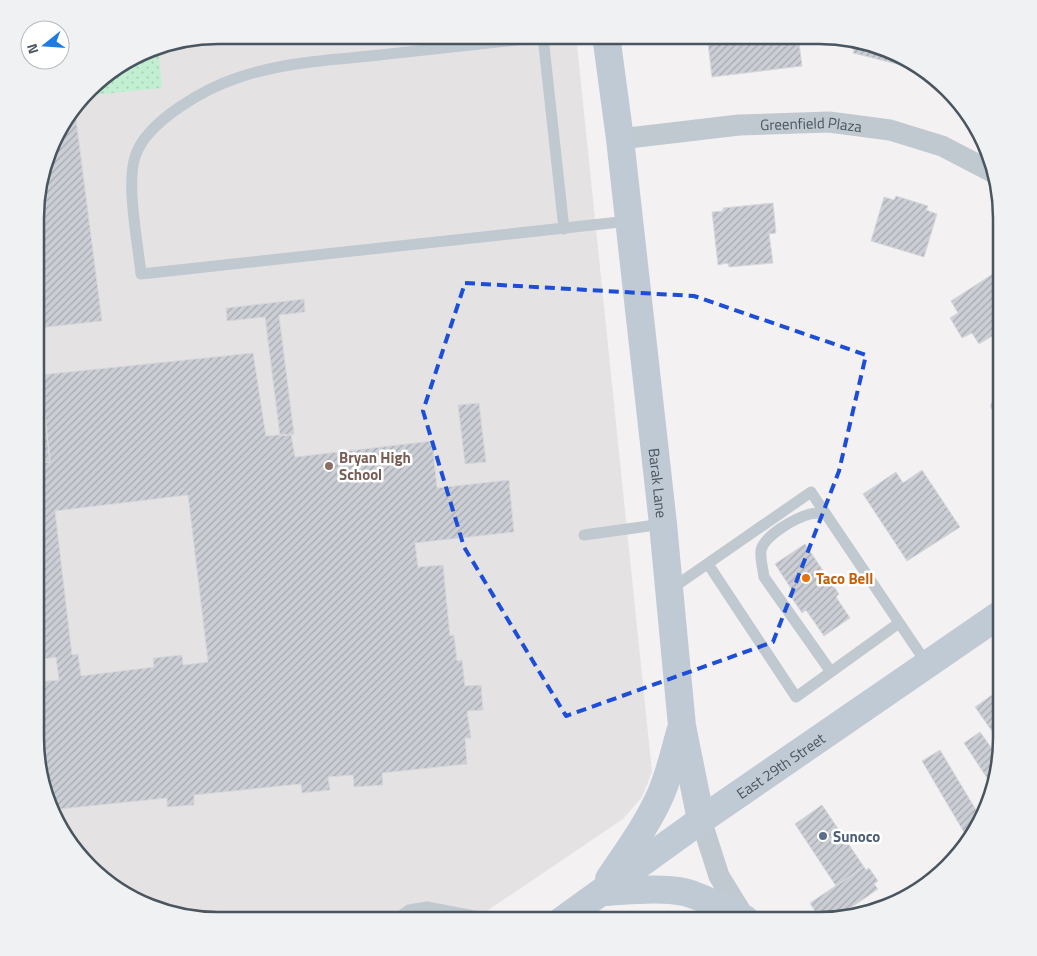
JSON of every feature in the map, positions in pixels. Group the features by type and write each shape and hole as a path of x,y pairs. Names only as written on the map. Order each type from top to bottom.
{"main road":[{"name":"Barak Lane","path":"607,44 620,139 670,590 682,726 701,820"},
{"name":"East 29th Street","path":"574,912 701,820 993,619"},
{"path":"602,892 660,796 682,726"},
{"path":"602,892 660,890 684,892 729,912"}],"street":[{"name":"Greenfield Plaza","path":"620,139 739,125 828,122 890,130 942,146 985,167"},
{"name":"Barak Lane","path":"701,820 719,876 740,912"}],"lane":[{"path":"472,44 299,63 241,76 218,85 181,108 147,135 134,159 131,183 141,274 629,221"},
{"path":"546,44 564,229"},
{"path":"670,590 811,492 927,664"},
{"path":"825,513 810,514 788,523 771,537 762,549 761,559 764,577 831,672"},
{"path":"584,535 662,524"},
{"path":"708,564 796,697 899,623"},
{"path":"406,912 427,907 453,912"}],"highlighted area":[{"path":"465,283 694,296 866,355 839,471 773,642 566,716 464,547 423,411"}],"shaded area":[{"name":"Bryan High School","path":"206,44 577,44 652,772 642,797 623,819 485,912 206,912 184,909 151,899 131,889 95,861 73,835 53,794 44,750 45,195 53,162 73,121 103,87 121,73 151,57 184,47"}],"green space":[{"path":"159,54 162,88 95,95 121,73"}],"building":[{"path":"708,44 799,44 802,66 712,77"},
{"path":"855,47 865,50 886,57 902,65 853,53"},
{"path":"76,119 102,321 44,327 45,195 53,162"},
{"path":"896,196 928,206 926,210 937,214 924,257 871,241 884,197 894,200"},
{"path":"773,203 776,233 769,234 773,263 729,267 728,263 718,265 712,212 723,211 723,208"},
{"path":"993,274 993,335 979,344 972,333 962,338 950,318 958,313 951,301"},
{"path":"304,299 305,312 279,315 294,434 280,436 265,317 227,321 226,308"},
{"path":"253,353 266,436 291,434 295,457 432,441 437,488 509,480 514,532 415,543 418,567 443,565 450,636 454,635 457,661 462,660 465,686 481,685 483,710 467,711 471,738 465,738 467,764 382,773 383,785 354,787 353,775 328,777 330,790 302,793 301,784 194,795 194,805 167,807 167,798 59,809 47,772 44,750 44,681 59,680 56,657 44,659 44,462 50,462 44,410 44,375","holes":["188,495 208,662 183,665 182,655 153,658 154,667 81,676 78,654 72,655 55,511"]},
{"path":"479,403 486,462 465,464 458,405"},
{"path":"44,406 50,462 44,462"},
{"path":"922,470 960,527 907,561 863,494 896,472 903,483"},
{"name":"Taco Bell","path":"805,544 839,594 836,597 850,618 824,636 806,610 802,613 790,595 794,593 775,564"},
{"path":"993,694 993,733 975,707"},
{"path":"980,732 993,749 988,779 964,743"},
{"path":"940,750 977,811 965,834 922,761"},
{"name":"Sunoco","path":"822,805 864,867 836,886 795,824"},
{"path":"864,867 866,870 869,868 878,881 874,884 878,889 848,910 816,912 810,903"}],"place":[{"name":"Bryan High School","path":"329,466"},
{"name":"Taco Bell","path":"806,578"},
{"name":"Sunoco","path":"823,836"}]}
